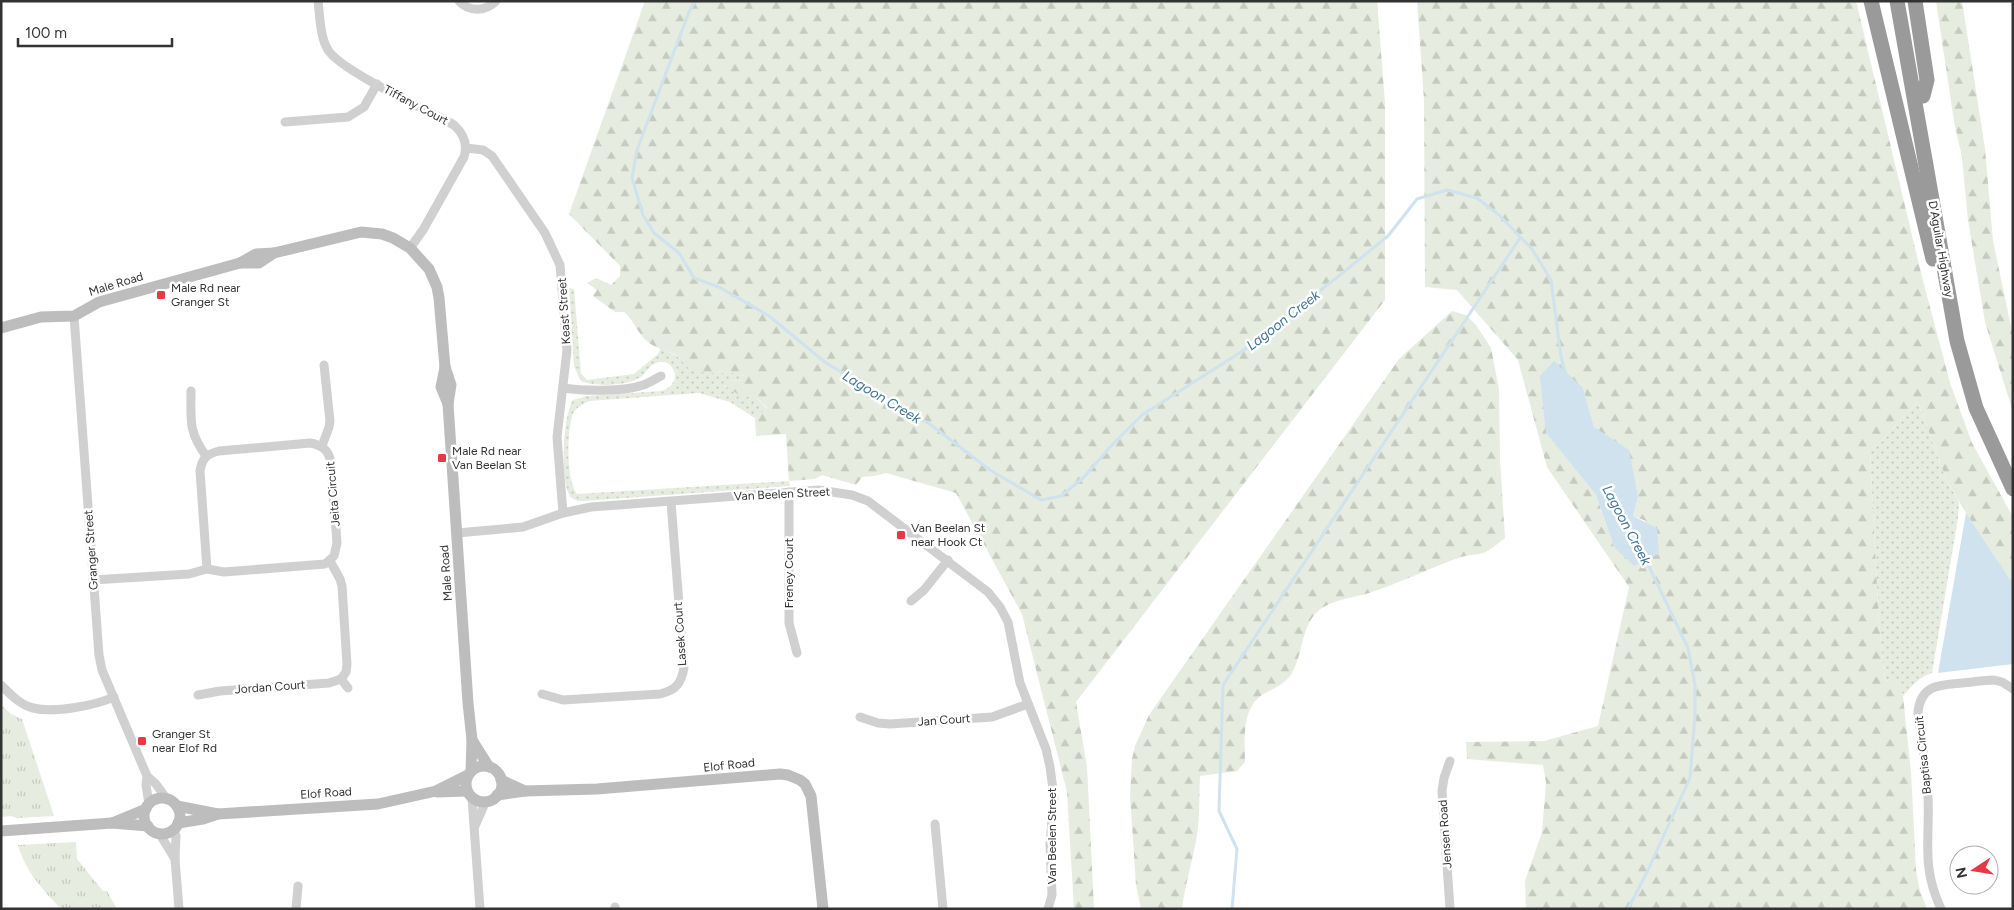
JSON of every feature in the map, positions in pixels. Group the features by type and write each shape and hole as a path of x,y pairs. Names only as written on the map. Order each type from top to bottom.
{"highway":[{"path":"1871,1 1937,276 1944,301 1952,315"},
{"name":"D'Aguilar Highway","path":"1897,1 1952,315 1963,364 1976,408 2013,489"},
{"path":"1906,1 1923,96"},
{"name":"D'Aguilar Highway","path":"1914,1 1926,80 1923,96 1967,347 1986,408 2013,471"}],"street":[{"name":"Tiffany Court","path":"318,1 323,40 333,57 377,84 454,125 464,137 466,148"},
{"path":"459,1 470,9 480,9 486,8 496,1"},
{"path":"286,122 348,117 364,107 377,84"},
{"path":"410,248 423,230 456,172 466,148"},
{"name":"Keast Street","path":"466,148 483,150 492,156 545,232 560,265 567,350 557,437 563,513"},
{"name":"Male Road","path":"1,328 41,317 74,316 99,302 240,263 259,263 274,254 361,232 382,234 410,248 430,269 437,287 445,366 451,385 448,404 472,740 470,773"},
{"name":"Granger Street","path":"74,316 99,655 102,670 147,776 156,784 166,798"},
{"path":"322,446 330,421 324,365"},
{"path":"564,388 588,390 634,388 661,376"},
{"path":"191,391 192,432 195,441 206,456 201,462 200,471 207,569"},
{"name":"Jeita Circuit","path":"206,456 219,451 310,443 322,446 327,451 331,463 337,544 334,556 330,561"},
{"name":"Van Beelen Street","path":"457,533 523,527 563,513 591,507 789,492 836,491 868,501 988,592 1008,622 1013,637 1020,683 1046,749 1050,767 1054,797 1050,843 1052,895 1048,909"},
{"name":"Freney Court","path":"789,492 789,623 797,653"},
{"name":"Lasek Court","path":"542,694 563,700 660,694 678,686 684,668 671,502"},
{"path":"911,600 924,590 948,560"},
{"path":"93,580 190,574 207,569 224,572 318,565 330,561 342,586 347,664 346,672 342,679 348,688"},
{"name":"Jordan Court","path":"198,695 220,691 329,683 342,679"},
{"name":"Baptisa Circuit","path":"1941,909 1930,876 1927,856 1928,798 1918,712 1919,702 1923,695 1938,686 1994,680 2002,682 2013,689"},
{"path":"1,685 21,703 32,708 84,707 101,703 114,697"},
{"name":"Jan Court","path":"860,717 890,724 946,720 992,716 1028,704"},
{"name":"Male Road","path":"472,740 488,767"},
{"name":"Jensen Road","path":"1450,761 1442,791 1450,909"},
{"path":"474,829 486,802 497,795 500,790 501,780 496,772 488,767 476,767 466,781 470,794 474,829 480,909"},
{"name":"Elof Road","path":"436,792 470,773"},
{"name":"Elof Road","path":"497,795 526,791 597,789 769,774 795,777 805,784 811,796 823,909"},
{"name":"Granger Street","path":"147,776 147,807"},
{"name":"Elof Road","path":"501,780 526,791"},
{"name":"Elof Road","path":"176,806 218,814 378,804 436,792 470,794"},
{"path":"470,794 476,800 486,802"},
{"path":"112,823 147,807 156,799 166,798 176,806 179,811 176,826 175,859 179,909"},
{"path":"147,807 144,815 148,826"},
{"name":"Elof Road","path":"176,826 218,814"},
{"path":"1,831 112,823 148,826 159,834 175,859"},
{"path":"935,824 943,909"},
{"path":"159,834 170,832 176,826"},
{"path":"296,909 298,886"}],"green space":[{"path":"645,1 1377,1 1385,103 1385,300 1076,702 1087,767 1094,909 1074,909 1067,792 1022,614 956,493 886,473 862,477 856,485 822,475 815,479 789,481 786,434 756,436 755,418 767,408 754,395 744,398 724,385 732,381 744,380 744,376 690,369 676,355 648,342 624,312 615,312 593,296 597,290 587,283 596,278 611,285 620,276 620,266 569,214"},
{"path":"1417,1 1856,1 1922,277 1950,383 1972,443 2013,517 2013,584 1946,479 1918,402 1870,453 1879,624 1885,680 1899,683 1903,696 1911,772 1916,870 1920,891 1927,909 1526,909 1525,881 1542,832 1546,783 1543,765 1467,759 1466,742 1544,741 1598,726 1629,587 1547,467 1518,360 1457,290 1425,287 1424,100","holes":["1583,388 1594,427 1638,497 1633,516 1646,521 1614,547 1596,495 1546,433"]},
{"path":"1936,1 1962,1 1985,149 1993,241 2013,336 2013,412 1985,322 1968,220 1962,157 1954,121"},
{"path":"569,288 574,289 581,373 587,380 634,374 658,354 661,348 677,356 690,369 711,373 736,372 744,376 744,380 732,381 724,386 754,395 767,409 755,418 730,402 699,393 589,401 575,411 570,424 568,445 569,467 573,487 577,494 789,481 790,486 584,501 572,498 567,489 565,477 564,448 567,419 573,400 587,396 662,391 670,387 675,373 667,363 658,362 650,367 642,376 629,382 602,385 585,383 580,380 574,366"},
{"path":"1452,311 1466,315 1476,325 1491,348 1499,389 1500,460 1505,538 1483,553 1461,557 1381,589 1334,602 1316,613 1307,627 1297,661 1290,676 1280,685 1262,695 1250,708 1245,735 1245,762 1237,771 1200,776 1197,835 1182,909 1141,909 1136,885 1130,795 1132,759 1135,746 1149,715 1399,359"},
{"path":"1918,402 1946,479 1959,502 1958,518 1932,673 1920,679 1903,696 1899,683 1885,680 1879,624 1870,453"},
{"path":"1,705 11,714 22,719 54,816 1,817"},
{"path":"76,842 77,859 103,891 107,891 117,909 61,909 30,872 18,845"}],"water":[{"path":"1554,361 1583,388 1594,427 1629,450 1638,497 1633,516 1657,528 1659,554 1634,566 1614,547 1596,495 1546,433 1540,376"},
{"path":"1966,513 2013,584 2013,664 1938,673"}],"waterway":[{"name":"Lagoon Creek","path":"695,1 689,12 637,150 632,178 643,215 654,233 679,253 694,278 719,287 769,316 826,363 931,425 990,470 1041,500 1061,496 1083,478 1142,415 1241,352 1340,275 1388,236 1417,199 1447,190 1477,198 1499,215 1532,249 1551,280 1561,357 1566,375"},
{"path":"1232,909 1237,849 1219,811 1223,685 1520,238"},
{"name":"Lagoon Creek","path":"1628,909 1690,778 1695,715 1695,685 1688,648 1644,556"}],"place":[{"name":"Male Rd near Granger St","path":"161,295"},
{"name":"Male Rd near Van Beelan St","path":"442,458"},
{"name":"Van Beelan St near Hook Ct","path":"901,535"},
{"name":"Granger St near Elof Rd","path":"142,741"}]}
